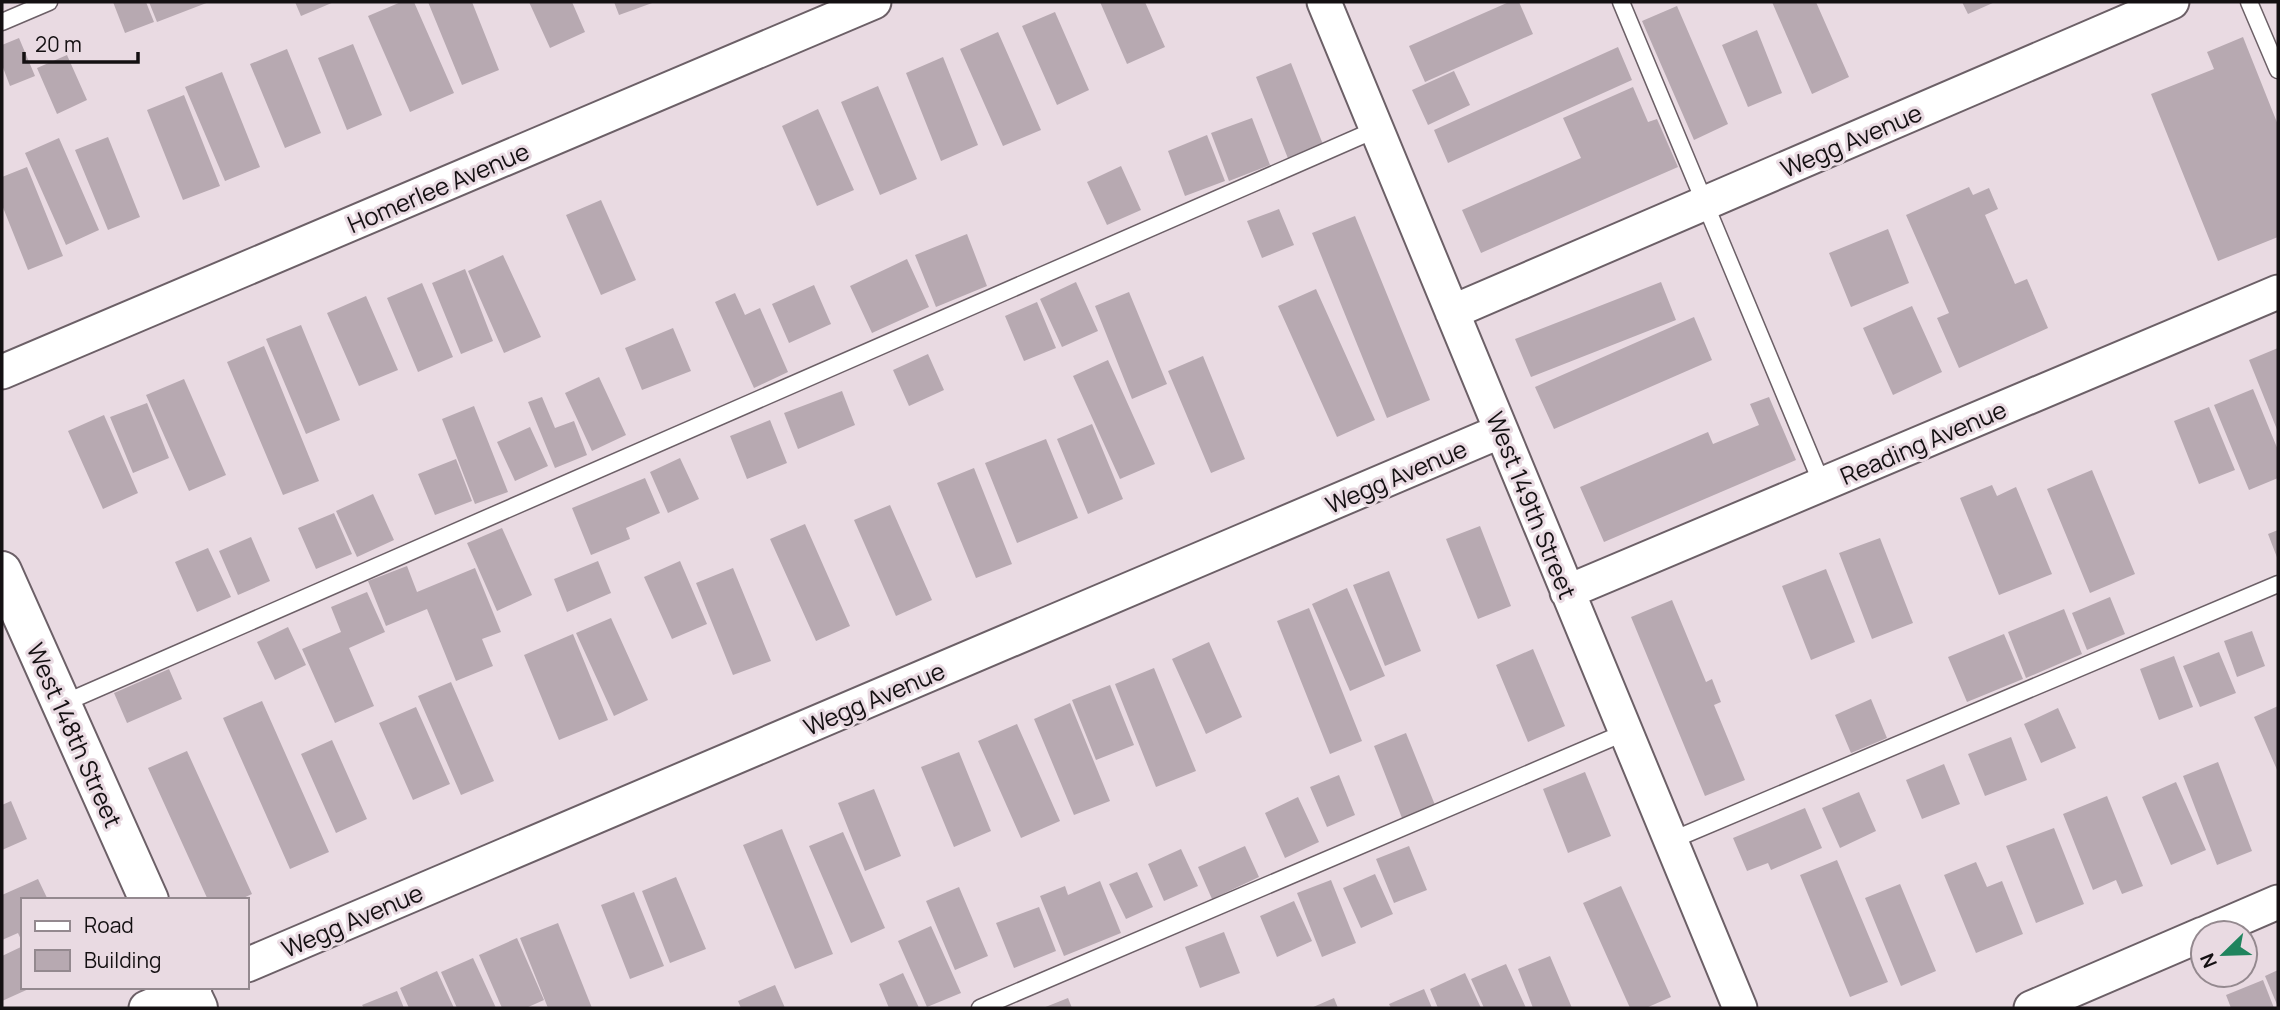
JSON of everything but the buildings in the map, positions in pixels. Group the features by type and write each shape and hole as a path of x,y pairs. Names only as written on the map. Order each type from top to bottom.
{"street":[{"name":"Homerlee Avenue","path":"2,372 874,2"},
{"name":"West 149th Street","path":"1324,2 1740,1008"},
{"name":"Wegg Avenue","path":"1452,312 2172,2"},
{"name":"Reading Avenue","path":"1567,592 2278,292"},
{"name":"Wegg Avenue","path":"248,965 1501,431"},
{"name":"West 148th Street","path":"2,571 148,898"},
{"path":"2239,919 2278,902"},
{"path":"2031,1008 2189,941"},
{"path":"146,1008 193,993"}],"lane":[{"path":"2,22 49,2"},
{"path":"1621,2 1822,484"},
{"path":"2249,2 2278,70"},
{"path":"62,704 1377,129"},
{"path":"1670,841 2278,584"},
{"path":"980,1008 1626,732"}]}
